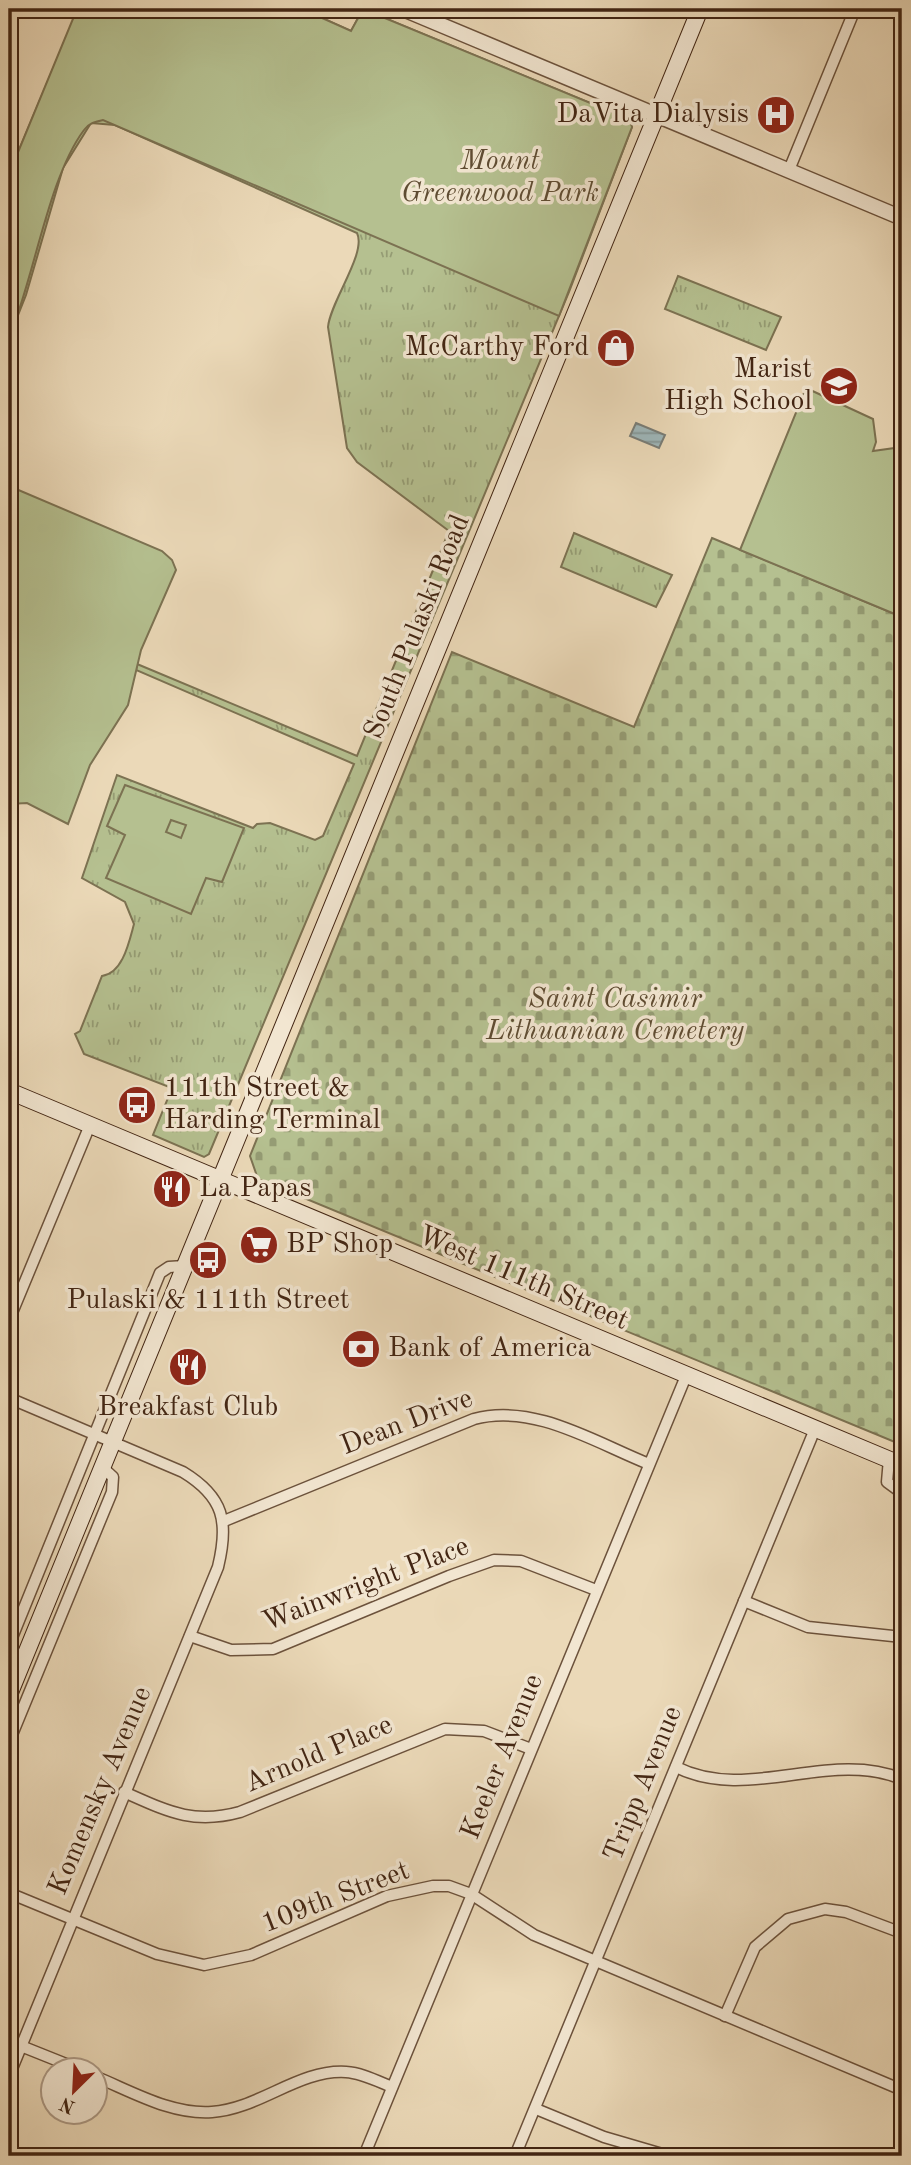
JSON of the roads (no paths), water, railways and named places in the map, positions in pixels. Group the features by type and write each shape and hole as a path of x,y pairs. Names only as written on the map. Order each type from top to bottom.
{"main road":[{"name":"South Pulaski Road","path":"9,1695 700,9"},
{"name":"West 111th Street","path":"9,1091 896,1462"}],"street":[{"path":"404,9 902,218"},
{"path":"789,170 855,9"},
{"path":"9,1320 89,1125"},
{"path":"9,1645 160,1273 169,1267 184,1266"},
{"name":"Keeler Avenue","path":"364,2156 686,1376"},
{"path":"9,1398 183,1472 202,1484 217,1503 224,1521"},
{"name":"Dean Drive","path":"224,1521 474,1419 503,1413 541,1420 649,1464"},
{"name":"Tripp Avenue","path":"515,2156 815,1429"},
{"path":"896,1462 887,1482 902,1493"},
{"path":"9,1742 112,1492 113,1476 102,1467"},
{"name":"Komensky Avenue","path":"9,2076 218,1567 224,1521"},
{"name":"Wainwright Place","path":"190,1636 231,1650 273,1649 494,1560 521,1561 596,1591"},
{"path":"744,1601 808,1627 902,1637"},
{"name":"Arnold Place","path":"124,1793 177,1814 218,1818 240,1812 445,1729 484,1731 531,1749"},
{"path":"676,1766 701,1777 722,1781 824,1770 883,1771 902,1779"},
{"name":"109th Street","path":"9,1893 157,1954 204,1965 251,1955 387,1896 433,1886 449,1886 471,1894 534,1935 902,2090"},
{"path":"725,2016 755,1947 788,1919 825,1909 846,1912 902,1933"},
{"path":"21,2046 46,2056"},
{"path":"108,2082 167,2106 199,2112 246,2105 318,2075 333,2072 360,2075 392,2087"},
{"path":"536,2109 604,2137 669,2156"}],"water":[{"path":"636,423 665,435 659,448 630,436"}],"place":[{"name":"DaVita Dialysis","path":"776,115"},
{"name":"McCarthy Ford","path":"616,348"},
{"name":"Marist High School","path":"839,386"},
{"name":"111th Street & Harding Terminal","path":"137,1105"},
{"name":"La Papas","path":"172,1189"},
{"name":"BP Shop","path":"259,1245"},
{"name":"Pulaski & 111th Street","path":"208,1260"},
{"name":"Bank of America","path":"361,1349"},
{"name":"Breakfast Club","path":"188,1367"}],"park label":[{"name":"Mount Greenwood Park","path":"500,178"},
{"name":"Saint Casimir Lithuanian Cemetery","path":"615,1016"}]}
